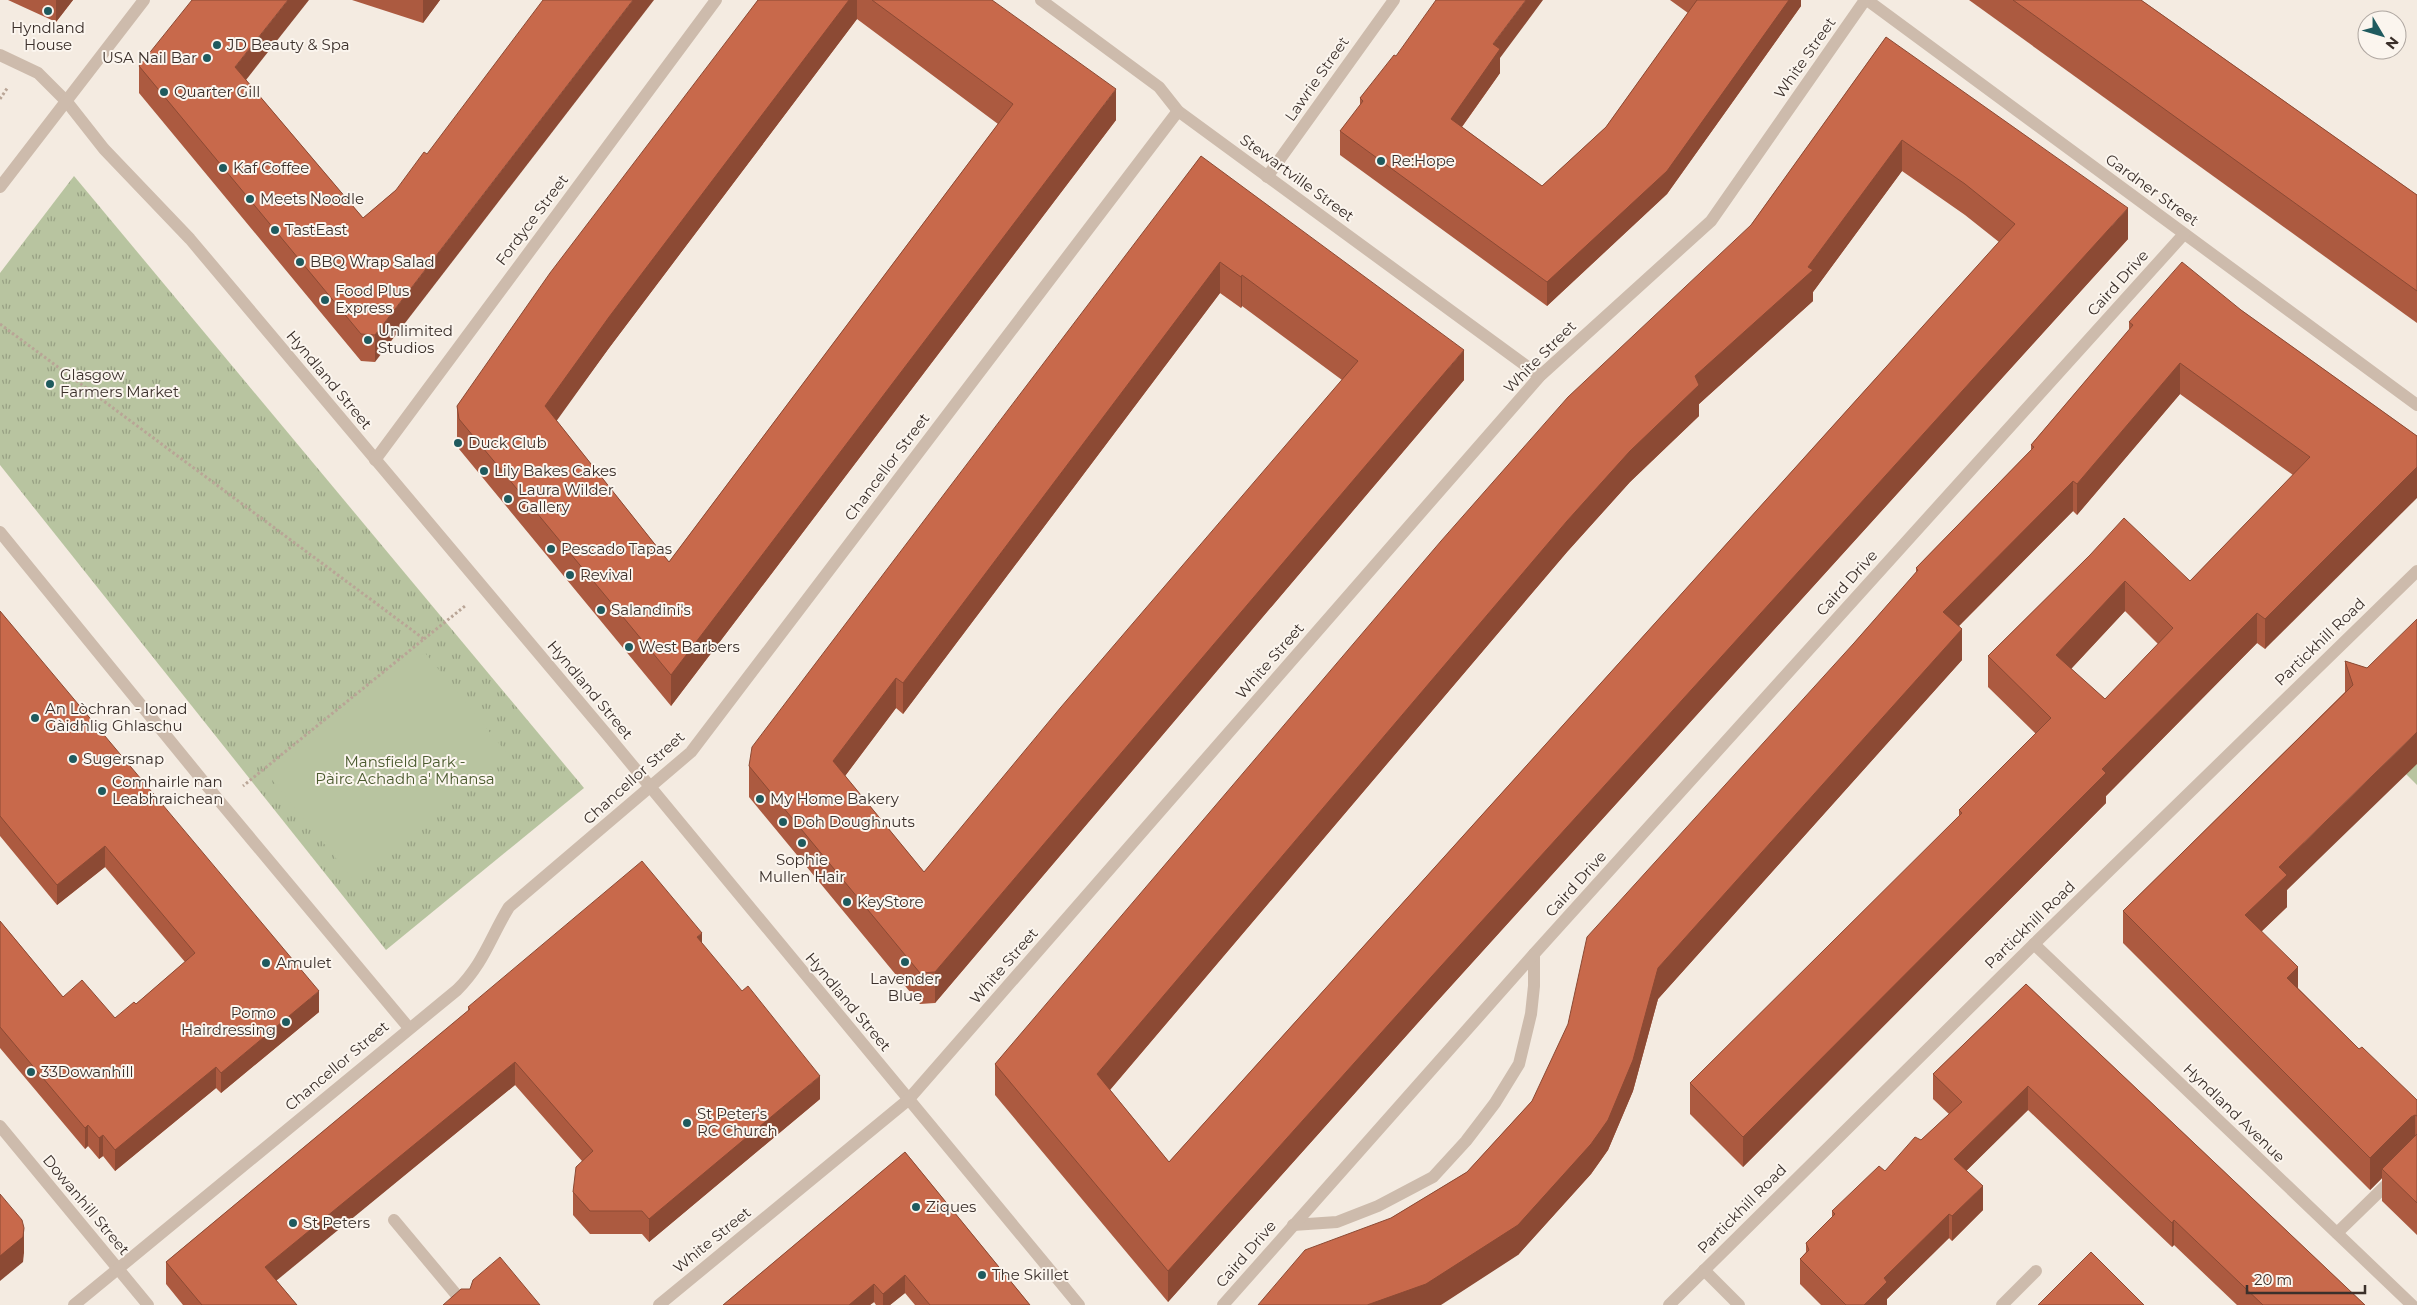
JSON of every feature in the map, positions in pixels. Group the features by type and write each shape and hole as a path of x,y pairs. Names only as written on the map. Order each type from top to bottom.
{"street":[{"path":"0,188 144,0"},
{"name":"Fordyce Street","path":"375,460 716,0"},
{"name":"Stewartville Street","path":"1041,0 1159,87 1178,111 1540,376"},
{"name":"Lawrie Street","path":"1267,178 1394,0"},
{"name":"Gardner Street","path":"1866,0 2417,405"},
{"name":"White Street","path":"659,1305 908,1100 1540,376 1711,221 1866,0"},
{"name":"Hyndland Street","path":"0,55 38,73 67,102 104,149 190,239 651,788 1079,1305"},
{"name":"Chancellor Street","path":"74,1305 409,1028 458,990 474,974 509,907 691,752 1178,111"},
{"name":"Caird Drive","path":"1223,1305 1534,954 2184,234"},
{"path":"0,532 221,804 409,1028"},
{"name":"Partickhill Road","path":"1669,1305 2034,944 2417,570"},
{"name":"Hyndland Avenue","path":"2034,944 2412,1305"},
{"name":"Caird Drive","path":"1293,1225 1337,1222 1378,1206 1433,1177 1466,1141 1495,1103 1519,1064 1531,1014 1534,986 1534,954"},
{"name":"Dowanhill Street","path":"0,1126 148,1305"},
{"path":"2336,1233 2417,1155"},
{"path":"394,1220 466,1305"},
{"path":"1704,1270 1739,1305"},
{"path":"2002,1305 2036,1271"}],"path":[{"path":"0,324 424,638"},
{"path":"221,804 484,590"}],"green space":[{"name":"Mansfield Park - Pàirc Achadh a' Mhansa","path":"74,176 584,788 386,950 0,465 0,273"},
{"path":"422,649 510,757 356,883 268,775"},
{"path":"2417,762 2417,785 2405,773"}],"building":[{"path":"192,0 288,0 235,67 363,218 396,190 424,152 427,154 543,0 633,0 375,335 361,334 139,66"},
{"path":"758,0 849,0 609,317 545,406 669,562 1013,104 872,0 992,0 1116,89 671,675 459,419 457,406 550,273"},
{"path":"1436,0 1526,0 1493,44 1500,49 1451,119 1542,186 1606,127 1697,0 1789,0 1667,171 1547,282 1340,131 1363,101 1360,98 1394,55 1396,56"},
{"path":"2013,0 2141,0 2417,195 2417,291"},
{"path":"1886,37 2128,208 1432,976 1168,1271 995,1064 1441,541 1568,397 1751,225","holes":["1902,140 1965,184 2015,224 1169,1162 1097,1074 1567,521 1630,451 1699,385 1695,376 1813,270 1808,267"]},
{"path":"1201,156 1464,350 935,972 920,973 749,766 752,747","holes":["1220,262 1241,277 1242,275 1358,361 1061,707 924,872 833,761 896,678 903,683"]},
{"path":"2182,262 2241,310 2417,436 2417,467 2265,619 2257,613 2102,769 2106,773 1743,1137 1690,1083 1962,813 1959,810 2051,718 1988,656 2090,555 2124,518 2190,581 2310,457 2180,363 2077,484 2073,481 1943,612 1962,629 1658,968 1633,1060 1608,1120 1591,1144 1518,1225 1426,1284 1367,1305 1258,1305 1305,1250 1391,1218 1467,1172 1532,1101 1568,1024 1587,937 1854,643 1918,570 1916,568 2034,447 2031,445 2133,325 2129,322","holes":["2125,581 2173,628 2105,699 2056,655"]},
{"path":"0,611 319,991 221,1073 216,1067 115,1150 103,1135 99,1138 88,1125 85,1128 0,1027 0,921 63,997 82,980 115,1018 134,1002 136,1004 195,953 105,846 57,885 0,816"},
{"path":"2417,619 2417,732 2279,867 2287,875 2245,915 2298,967 2287,978 2359,1049 2362,1047 2417,1100 2417,1116 2411,1117 2370,1158 2123,911 2353,685 2345,661 2367,668"},
{"path":"642,861 702,933 697,937 742,991 748,986 820,1076 649,1219 642,1211 590,1211 573,1192 576,1167 593,1151 515,1062 265,1267 297,1305 202,1305 166,1262 470,1009 468,1007"},
{"path":"2026,984 2365,1305 2263,1305 2174,1220 2172,1223 2028,1086 1954,1159 1983,1186 1952,1216 1949,1214 1884,1278 1887,1282 1864,1305 1846,1305 1800,1259 1809,1250 1806,1243 1835,1214 1832,1211 1879,1166 1885,1171 1915,1137 1921,1140 1962,1102 1933,1074"},
{"path":"2417,1134 2417,1203 2382,1169"},
{"path":"905,1152 1030,1305 930,1305 905,1275 883,1294 874,1284 849,1305 723,1305"},
{"path":"0,1194 22,1220 24,1228 23,1237 0,1256"},
{"path":"2091,1252 2144,1305 2038,1305"},
{"path":"500,1257 540,1305 443,1305 461,1289 470,1289 473,1280"}],"place":[{"name":"Hyndland House","path":"48,11"},
{"name":"JD Beauty & Spa","path":"217,45"},
{"name":"USA Nail Bar","path":"207,58"},
{"name":"Quarter Gill","path":"164,92"},
{"name":"Re:Hope","path":"1381,161"},
{"name":"Kaf Coffee","path":"223,168"},
{"name":"Meets Noodle","path":"250,199"},
{"name":"TastEast","path":"275,230"},
{"name":"BBQ Wrap Salad","path":"300,262"},
{"name":"Food Plus Express","path":"325,300"},
{"name":"Unlimited Studios","path":"368,340"},
{"name":"Glasgow Farmers Market","path":"50,384"},
{"name":"Duck Club","path":"458,443"},
{"name":"Lily Bakes Cakes","path":"484,471"},
{"name":"Laura Wilder Gallery","path":"508,499"},
{"name":"Pescado Tapas","path":"551,549"},
{"name":"Revival","path":"570,575"},
{"name":"Salandini's","path":"601,610"},
{"name":"West Barbers","path":"629,647"},
{"name":"An Lòchran - Ionad Gàidhlig Ghlaschu","path":"35,718"},
{"name":"Sugersnap","path":"73,759"},
{"name":"Comhairle nan Leabhraichean","path":"102,791"},
{"name":"My Home Bakery","path":"760,799"},
{"name":"Doh Doughnuts","path":"783,822"},
{"name":"Sophie Mullen Hair","path":"802,843"},
{"name":"KeyStore","path":"847,902"},
{"name":"Lavender Blue","path":"905,962"},
{"name":"Amulet","path":"266,963"},
{"name":"Pomo Hairdressing","path":"286,1022"},
{"name":"33Dowanhill","path":"31,1072"},
{"name":"St Peter's RC Church","path":"687,1123"},
{"name":"Ziques","path":"916,1207"},
{"name":"St Peters","path":"293,1223"},
{"name":"The Skillet","path":"982,1275"}]}
